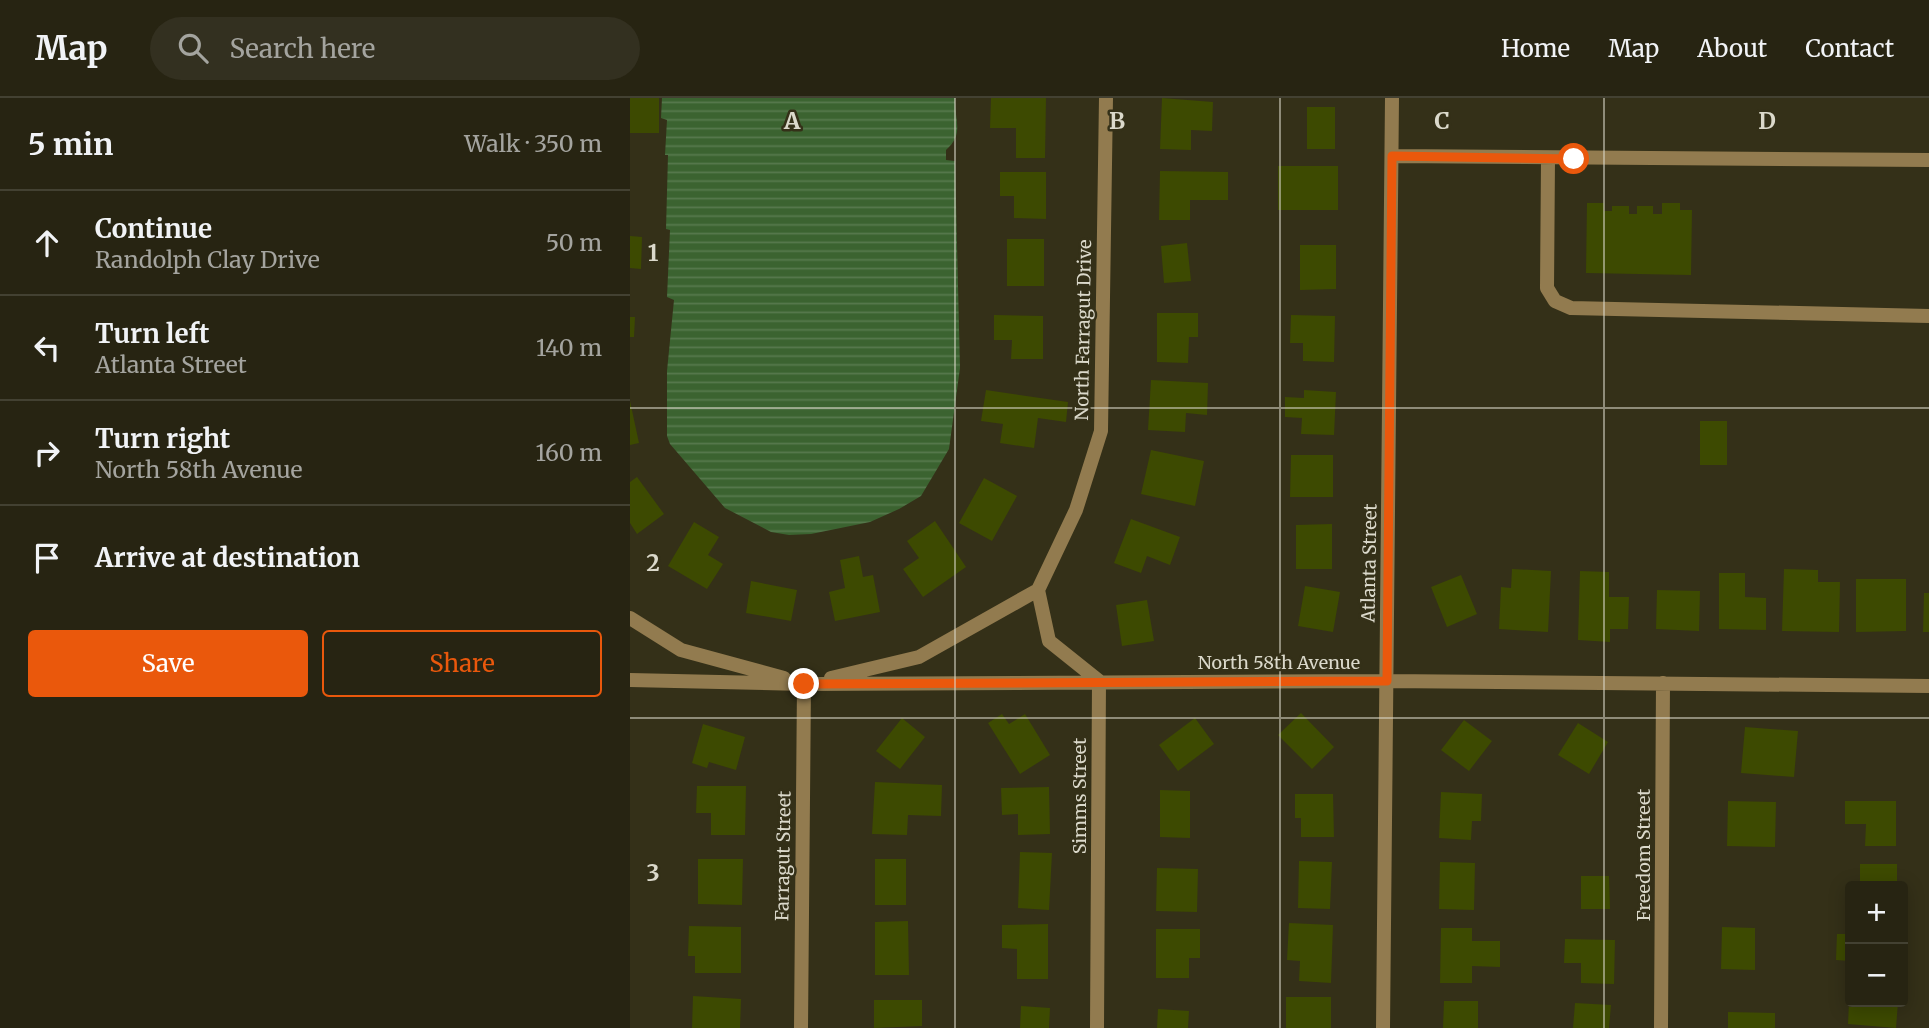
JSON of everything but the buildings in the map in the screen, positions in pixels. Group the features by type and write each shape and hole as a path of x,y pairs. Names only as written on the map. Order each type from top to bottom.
{"street":[{"name":"North Farragut Drive","path":"1038,590 1076,510 1101,430 1106,98"},
{"name":"Atlanta Street","path":"1383,1028 1392,98"},
{"path":"1392,156 1929,160"},
{"path":"1548,159 1547,288 1555,301 1571,308 1929,316"},
{"path":"630,618 681,650 804,684 919,657 1038,590 1049,641 1099,681"},
{"name":"North 58th Avenue","path":"630,680 804,684 1387,681 1929,686"},
{"name":"Simms Street","path":"1097,1028 1099,681"},
{"name":"Freedom Street","path":"1661,1028 1663,683"},
{"name":"Farragut Street","path":"801,1028 804,684"}],"shaded area":[{"path":"662,98 955,98 957,132 946,150 946,160 955,161 960,368 949,449 921,496 870,522 811,534 771,532 725,508 670,444 667,436 667,371 674,300 667,297 670,230 666,229 667,120 661,118"}],"route":[{"path":"804,684 1387,681 1392,156 1574,159"}]}
